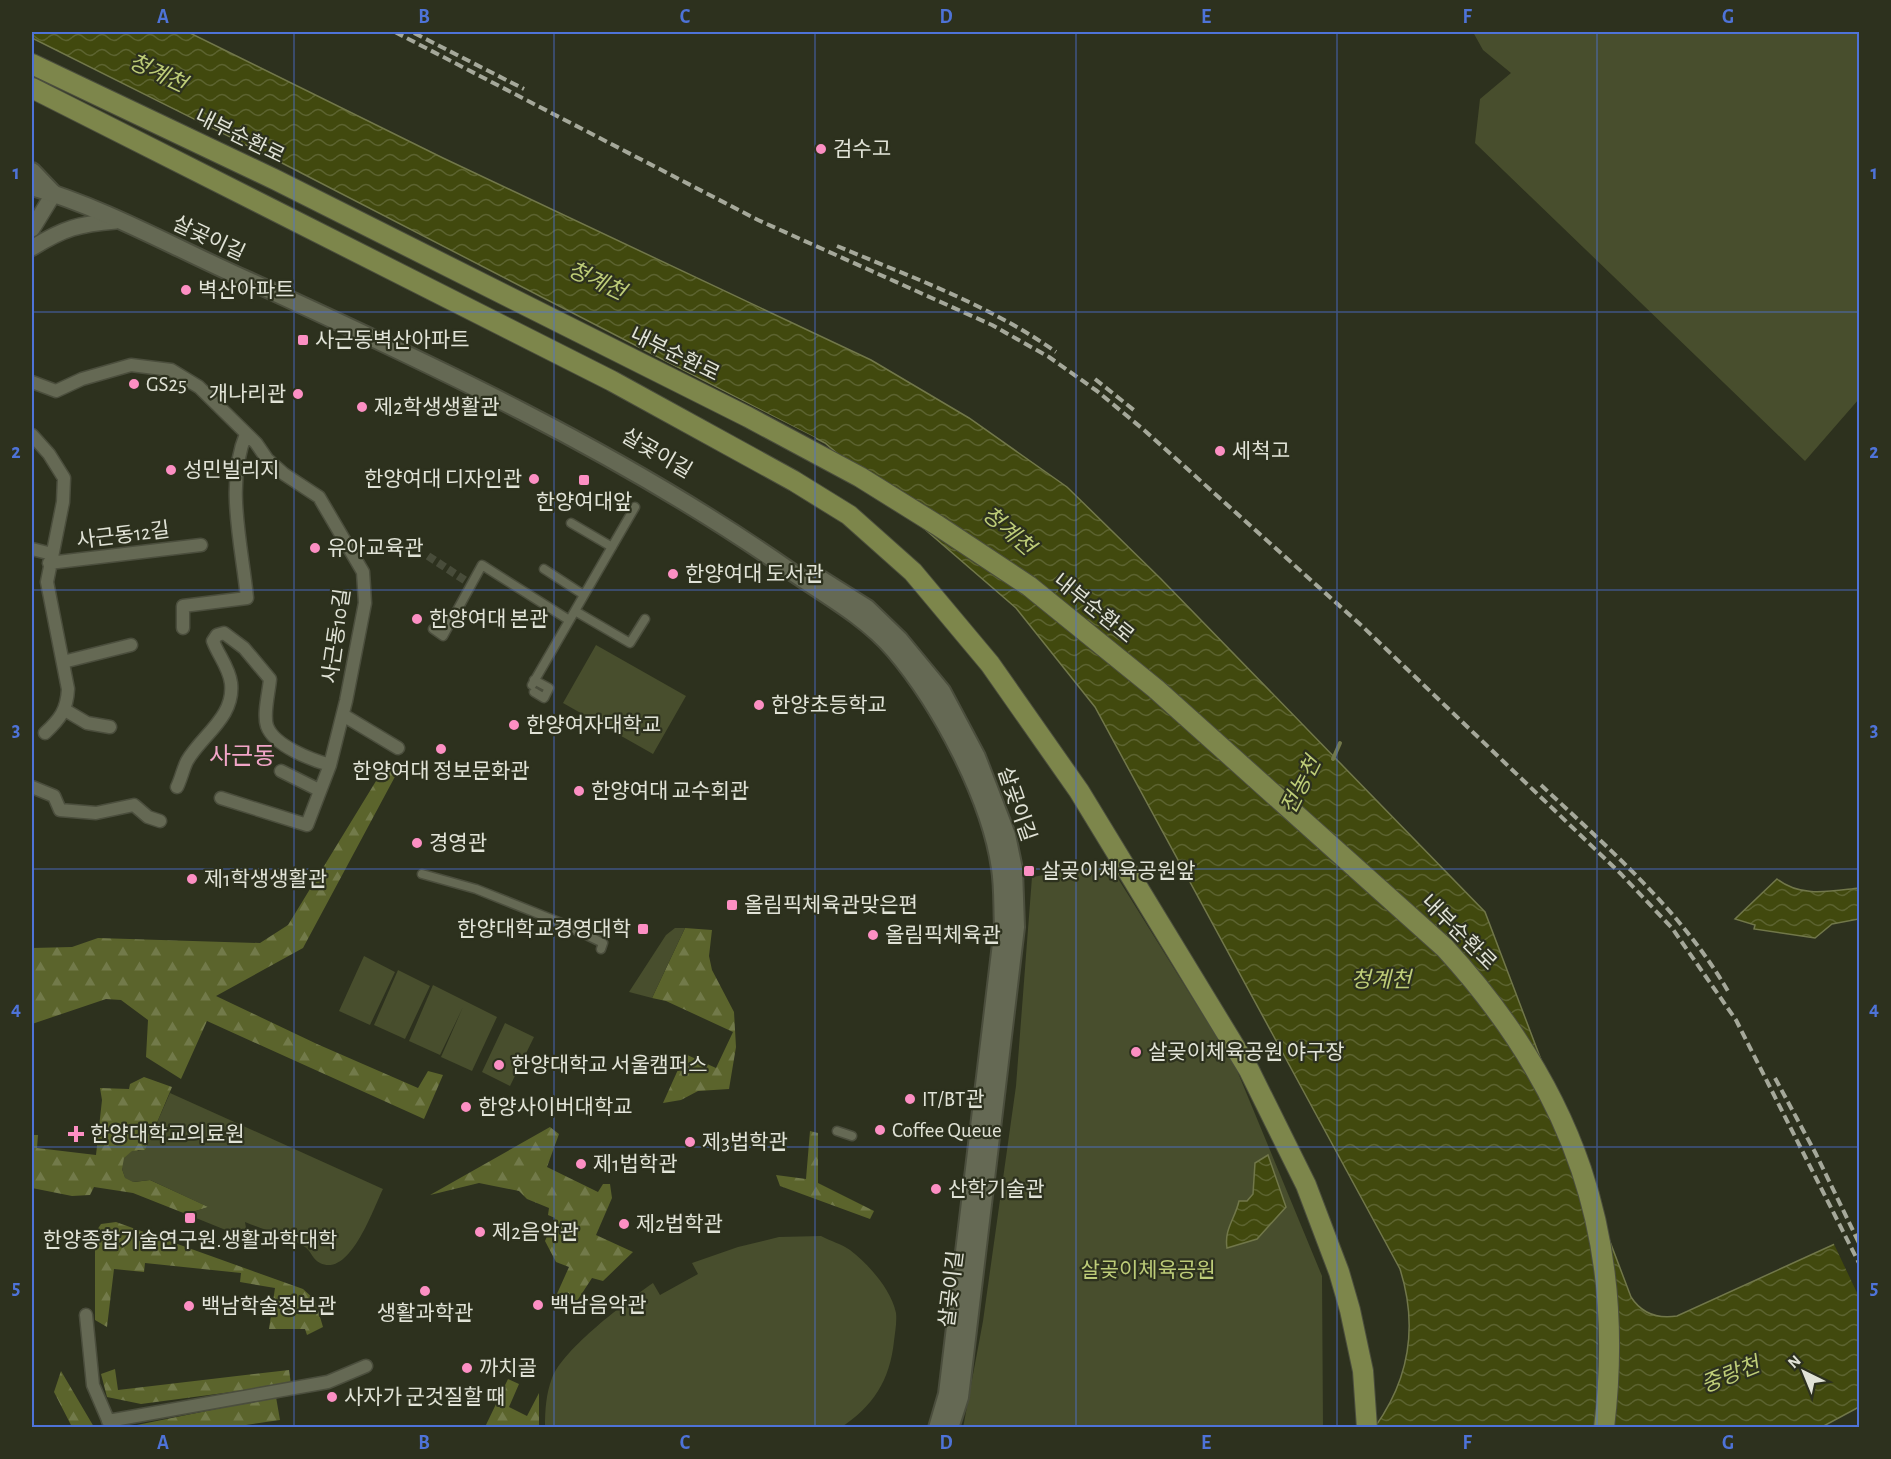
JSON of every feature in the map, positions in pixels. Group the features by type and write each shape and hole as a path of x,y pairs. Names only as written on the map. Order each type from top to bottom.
{"highway":[{"name":"내부순환로","path":"32,64 276,180 748,417 851,472 1029,586 1156,689 1445,948 1485,992 1529,1054 1576,1152 1598,1230 1610,1329 1604,1428"},
{"path":"32,88 612,381 794,481 849,515 914,572 990,664 1078,791 1249,1070 1305,1185 1339,1272 1363,1371 1367,1428"},
{"path":"32,95 94,120"}],"main road":[{"name":"살곶이길","path":"32,171 54,194"},
{"name":"살곶이길","path":"32,187 116,221 337,321 570,437 736,533 859,618 892,647 931,698 965,763 994,838 1001,871 1003,927 947,1394 937,1428"},
{"name":"살곶이길","path":"570,437 603,448 707,507 867,608 900,640 942,691 977,758 1007,835 1014,869 1016,927 962,1385 951,1428"}],"street":[{"path":"32,229 54,194"},
{"path":"32,248 60,231 84,224 116,221"},
{"path":"32,382 56,391 82,379 131,365 171,370 199,387 246,434 238,466 237,500 247,598 183,606 183,628"},
{"name":"사근동10길","path":"221,798 307,825 330,765 343,715 365,603 363,572 319,497 284,474 267,459 256,443 246,434"},
{"name":"사근동12길","path":"32,437 49,454 64,478 63,502 47,582 68,688 68,705 64,710"},
{"path":"534,686 569,620 635,507"},
{"path":"571,523 612,547"},
{"name":"사근동12길","path":"32,549 50,559 201,544"},
{"path":"433,629 443,636 482,566 569,620"},
{"path":"544,569 584,595"},
{"path":"575,611 630,643 645,619"},
{"path":"177,787 188,761 224,716 230,700 232,684 228,670 213,641 217,635 224,633 233,638 260,664 270,679 267,725 275,738 308,759 330,765"},
{"path":"63,662 131,645"},
{"path":"45,733 64,710 87,723 110,727"},
{"path":"343,715 398,748"},
{"path":"281,771 319,790"},
{"path":"32,787 54,796 60,810 96,813 134,805 147,817 160,821"},
{"path":"422,874 476,889 559,922 603,943 601,949"},
{"path":"837,1131 852,1136"},
{"path":"86,1315 93,1384 110,1424 328,1382 366,1366"}],"green space":[{"path":"1473,32 1859,32 1859,399 1805,461 1475,143 1480,99 1511,73 1483,50"},
{"path":"596,645 686,696 653,754 563,703"},
{"path":"387,763 398,771 303,948 216,996 317,1044 418,1088 428,1071 443,1075 424,1119 207,1021 181,1079 146,1057 148,1020 121,1000 106,999 32,1024 32,948 72,947 98,938 260,943 288,925"},
{"name":"살곶이체육공원","path":"1109,864 1236,1068 1322,1276 1323,1427 963,1428 983,1321 1016,1086 1032,877"},
{"path":"675,928 685,928 652,998 629,992 666,935"},
{"path":"685,928 712,930 709,956 712,970 734,1012 736,1047 729,1089 698,1091 681,1100 663,1103 685,1054 716,1068 733,1032 666,1001 652,998"},
{"path":"364,956 395,972 370,1025 339,1011"},
{"path":"398,970 430,986 405,1039 374,1025"},
{"path":"433,985 497,1017 472,1071 441,1057 463,1007 440,1055 409,1041"},
{"path":"505,1023 534,1037 510,1086 482,1072"},
{"path":"144,1077 172,1087 145,1151 138,1150 122,1169 125,1177 134,1182 150,1180 209,1207 186,1214 133,1193 94,1187 90,1195 72,1196 32,1188 32,1135 38,1135 37,1148 96,1155 102,1100 100,1088 129,1089 130,1084"},
{"path":"170,1093 383,1189 359,1239 341,1261 331,1265 320,1263 305,1247 245,1222 248,1239 186,1214 208,1207 150,1180 133,1182 125,1178 122,1169 124,1158 132,1151 145,1150"},
{"path":"550,1127 559,1134 547,1167 598,1192 603,1184 610,1184 612,1198 596,1235 633,1252 603,1281 592,1278 575,1304 556,1296 569,1267 556,1262 545,1241 555,1218 548,1215 549,1208 527,1199 519,1191 479,1183 430,1195"},
{"path":"810,1131 818,1133 818,1183 874,1211 870,1219 780,1186 776,1175 806,1179"},
{"path":"116,1222 303,1289 315,1300 323,1327 307,1335 305,1329 269,1329 275,1288 240,1282 241,1273 145,1263 144,1272 114,1269 107,1327 95,1320 95,1233 101,1224"},
{"path":"821,1236 847,1248 864,1263 884,1286 896,1313 889,1368 871,1402 852,1420 840,1428 545,1427 548,1390 559,1366 597,1326 653,1283 660,1295 698,1274 692,1263 738,1247 779,1237"},
{"path":"115,1369 118,1390 289,1370 291,1384 141,1404 107,1397 101,1374"},
{"path":"61,1371 94,1427 72,1427 54,1392"},
{"path":"508,1379 519,1384 509,1407 527,1416 539,1393 539,1427 485,1427"},
{"path":"276,1397 280,1420 226,1428 127,1427"}],"water":[{"name":"청계천","path":"32,32 188,32 443,158 871,360 969,418 1067,487 1161,579 1485,912 1631,1297 1640,1308 1657,1316 1677,1316 1859,1233 1859,1407 1820,1428 1375,1427 1396,1390 1407,1351 1409,1311 1400,1269 1095,707 1016,608 825,443 282,163 32,38"},
{"path":"1777,879 1786,885 1806,891 1859,888 1859,919 1832,924 1815,938 1754,929 1755,925 1735,919"},
{"path":"1268,1155 1286,1207 1257,1239 1227,1248 1228,1230 1239,1201 1247,1201 1253,1194 1255,1163"}],"pier":[{"path":"455,256 816,438 815,441"},
{"path":"1852,1233 1859,1249 1859,1297 1833,1242"}],"waterway":[{"name":"전농천","path":"1333,759 1340,743"}],"tunnel":[{"path":"428,556 472,585"}],"railway":[{"path":"395,32 758,220 992,325 1049,357 1097,391 1144,430 1362,626 1621,874 1672,928 1736,1020 1860,1265"},
{"path":"414,33 524,89"},
{"path":"837,246 977,306 1031,335 1056,352"},
{"path":"1095,379 1135,411"},
{"path":"1541,785 1618,857 1667,908 1710,963 1729,993"},
{"path":"1775,1078 1816,1154 1860,1245"}],"place":[{"name":"검수고","path":"821,149"},
{"name":"벽산아파트","path":"186,290"},
{"name":"사근동벽산아파트","path":"303,340"},
{"name":"GS25","path":"134,384"},
{"name":"개나리관","path":"298,394"},
{"name":"제2학생생활관","path":"362,407"},
{"name":"세척고","path":"1220,451"},
{"name":"성민빌리지","path":"171,470"},
{"name":"한양여대 디자인관","path":"534,479"},
{"name":"한양여대앞","path":"584,480"},
{"name":"유아교육관","path":"315,548"},
{"name":"한양여대 도서관","path":"673,574"},
{"name":"한양여대 본관","path":"417,619"},
{"name":"한양초등학교","path":"759,705"},
{"name":"한양여자대학교","path":"514,725"},
{"name":"한양여대 정보문화관","path":"441,749"},
{"name":"한양여대 교수회관","path":"579,791"},
{"name":"경영관","path":"417,843"},
{"name":"살곶이체육공원앞","path":"1029,871"},
{"name":"제1학생생활관","path":"192,879"},
{"name":"올림픽체육관맞은편","path":"732,905"},
{"name":"한양대학교경영대학","path":"643,929"},
{"name":"올림픽체육관","path":"873,935"},
{"name":"살곶이체육공원 야구장","path":"1136,1052"},
{"name":"한양대학교 서울캠퍼스","path":"499,1065"},
{"name":"IT/BT관","path":"910,1099"},
{"name":"한양사이버대학교","path":"466,1107"},
{"name":"Coffee Queue","path":"880,1130"},
{"name":"한양대학교의료원","path":"76,1134"},
{"name":"제3법학관","path":"690,1142"},
{"name":"제1법학관","path":"581,1164"},
{"name":"산학기술관","path":"936,1189"},
{"name":"한양종합기술연구원.생활과학대학","path":"190,1218"},
{"name":"제2법학관","path":"624,1224"},
{"name":"제2음악관","path":"480,1232"},
{"name":"생활과학관","path":"425,1291"},
{"name":"백남음악관","path":"538,1305"},
{"name":"백남학술정보관","path":"189,1306"},
{"name":"까치골","path":"467,1368"},
{"name":"사자가 군것질할 때","path":"332,1397"}],"district":[{"name":"사근동","path":"242,756"}],"water label":[{"name":"중랑천","path":"1730,1374"}]}
